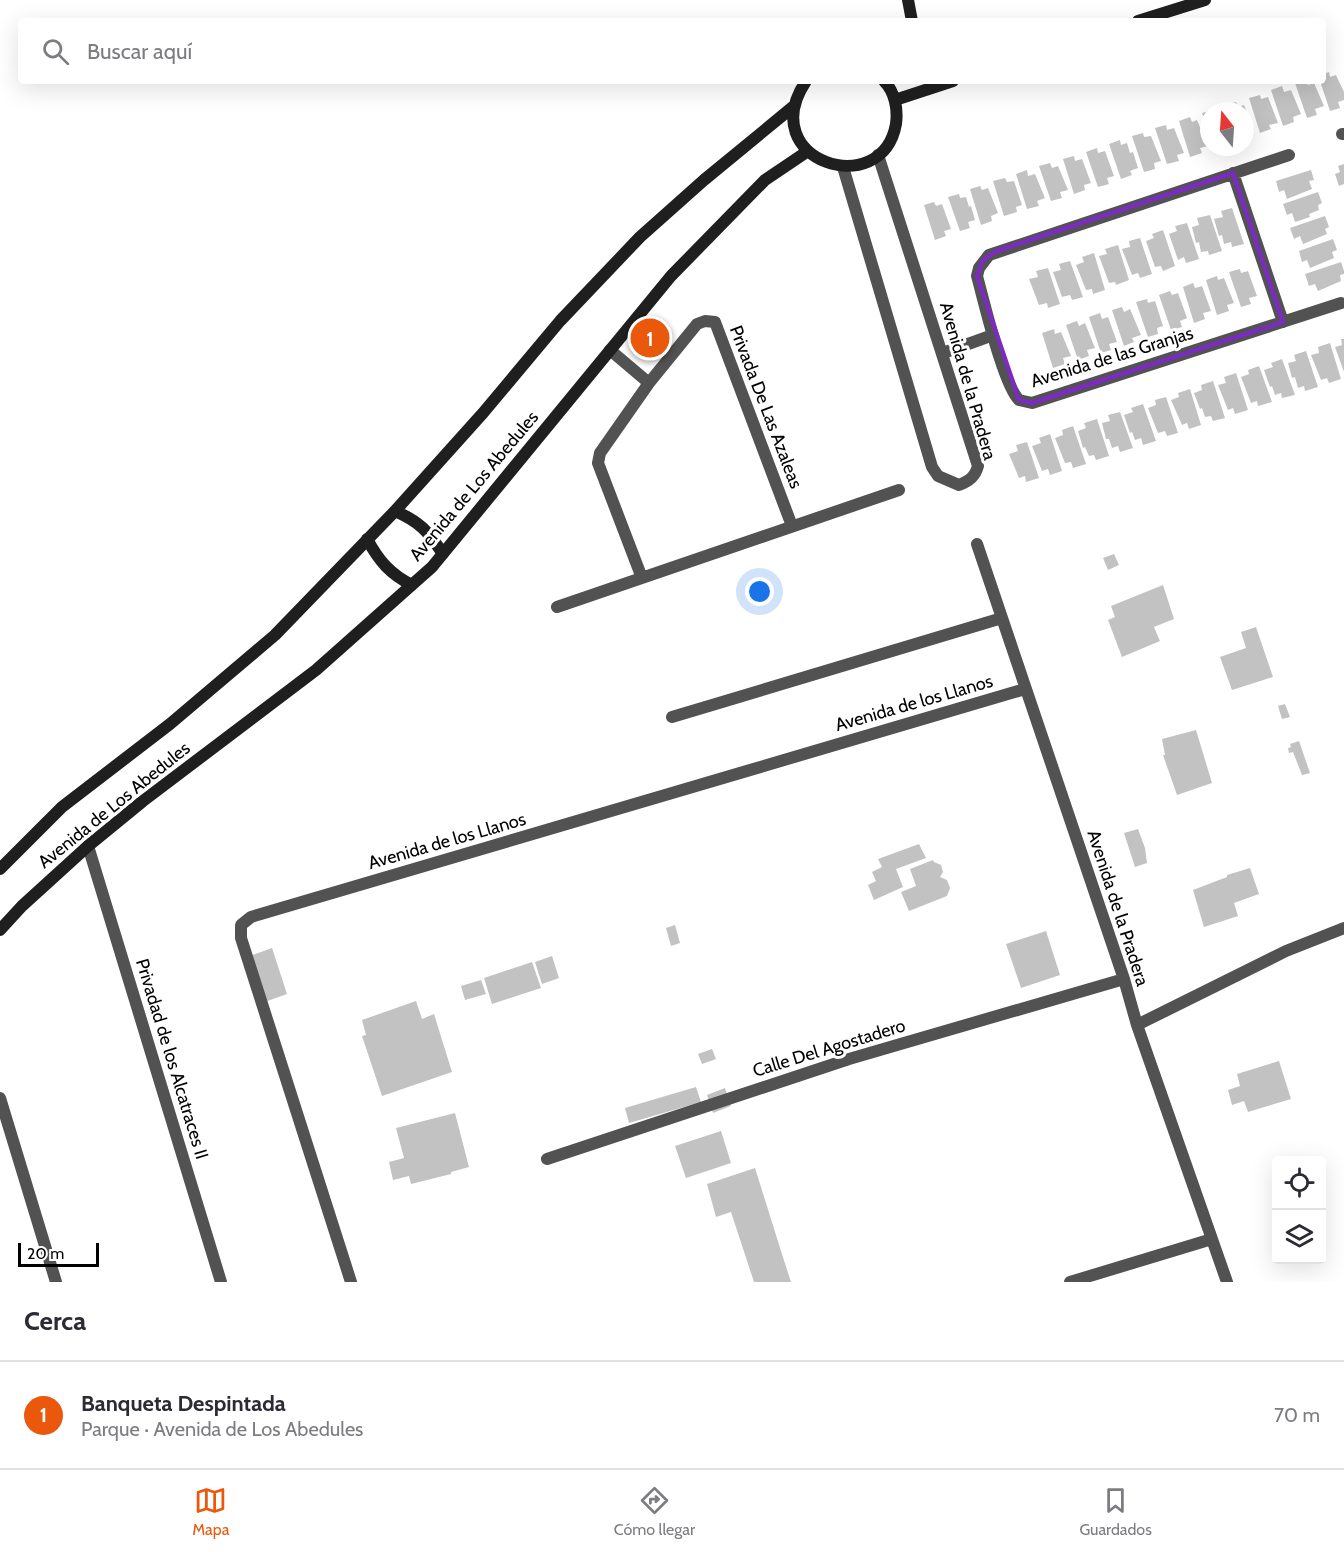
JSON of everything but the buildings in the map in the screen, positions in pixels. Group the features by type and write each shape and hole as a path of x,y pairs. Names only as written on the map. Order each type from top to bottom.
{"street":[{"path":"908,0 911,18"},
{"path":"1147,18 1204,0"},
{"path":"804,84 798,92 794,106 793,123 799,138 808,152 824,163 843,167 862,164 878,155 888,144 895,130 897,115 895,100 886,84"},
{"path":"895,100 944,84"},
{"name":"Avenida de Los Abedules","path":"0,869 62,807 170,724 275,635 395,511 483,413 560,321 640,237 743,146 794,106"},
{"name":"Avenida de Los Abedules","path":"0,930 22,906 88,846 143,801 316,670 432,567 671,276 765,180 808,152"},
{"name":"Avenida de la Pradera","path":"843,167 932,467 938,476 959,485 970,480 978,466 878,155"},
{"name":"Avenida de las Granjas","path":"1288,155 989,255 979,268 977,276 993,335 1015,396 1025,403 1032,403 1341,303"},
{"path":"1233,173 1283,322"},
{"name":"Privada De Las Azaleas","path":"642,578 598,463 600,453 649,383 697,324 711,320 715,322 792,526"},
{"path":"943,353 993,335"},
{"path":"610,350 649,383"},
{"path":"557,607 899,490"},
{"path":"395,511 415,520 426,529 443,554"},
{"path":"367,539 386,568 396,577 412,585"},
{"name":"Avenida de la Pradera","path":"977,544 1124,979 1137,1025 1227,1282"},
{"path":"672,717 1002,618"},
{"name":"Avenida de los Llanos","path":"351,1282 241,938 241,925 251,917 1025,689"},
{"name":"Privadad de los Alcatraces II","path":"88,846 221,1282"},
{"path":"1137,1025 1286,951 1344,928"},
{"name":"Calle Del Agostadero","path":"547,1159 849,1059 1124,979"},
{"path":"0,1098 56,1282"},
{"path":"1070,1282 1212,1239"}],"highlighted area":[{"path":"1233,173 1283,322 1032,403 1019,400 977,276 983,260 997,251"}],"place":[{"name":"Banqueta Despintada","path":"650,338"}]}
